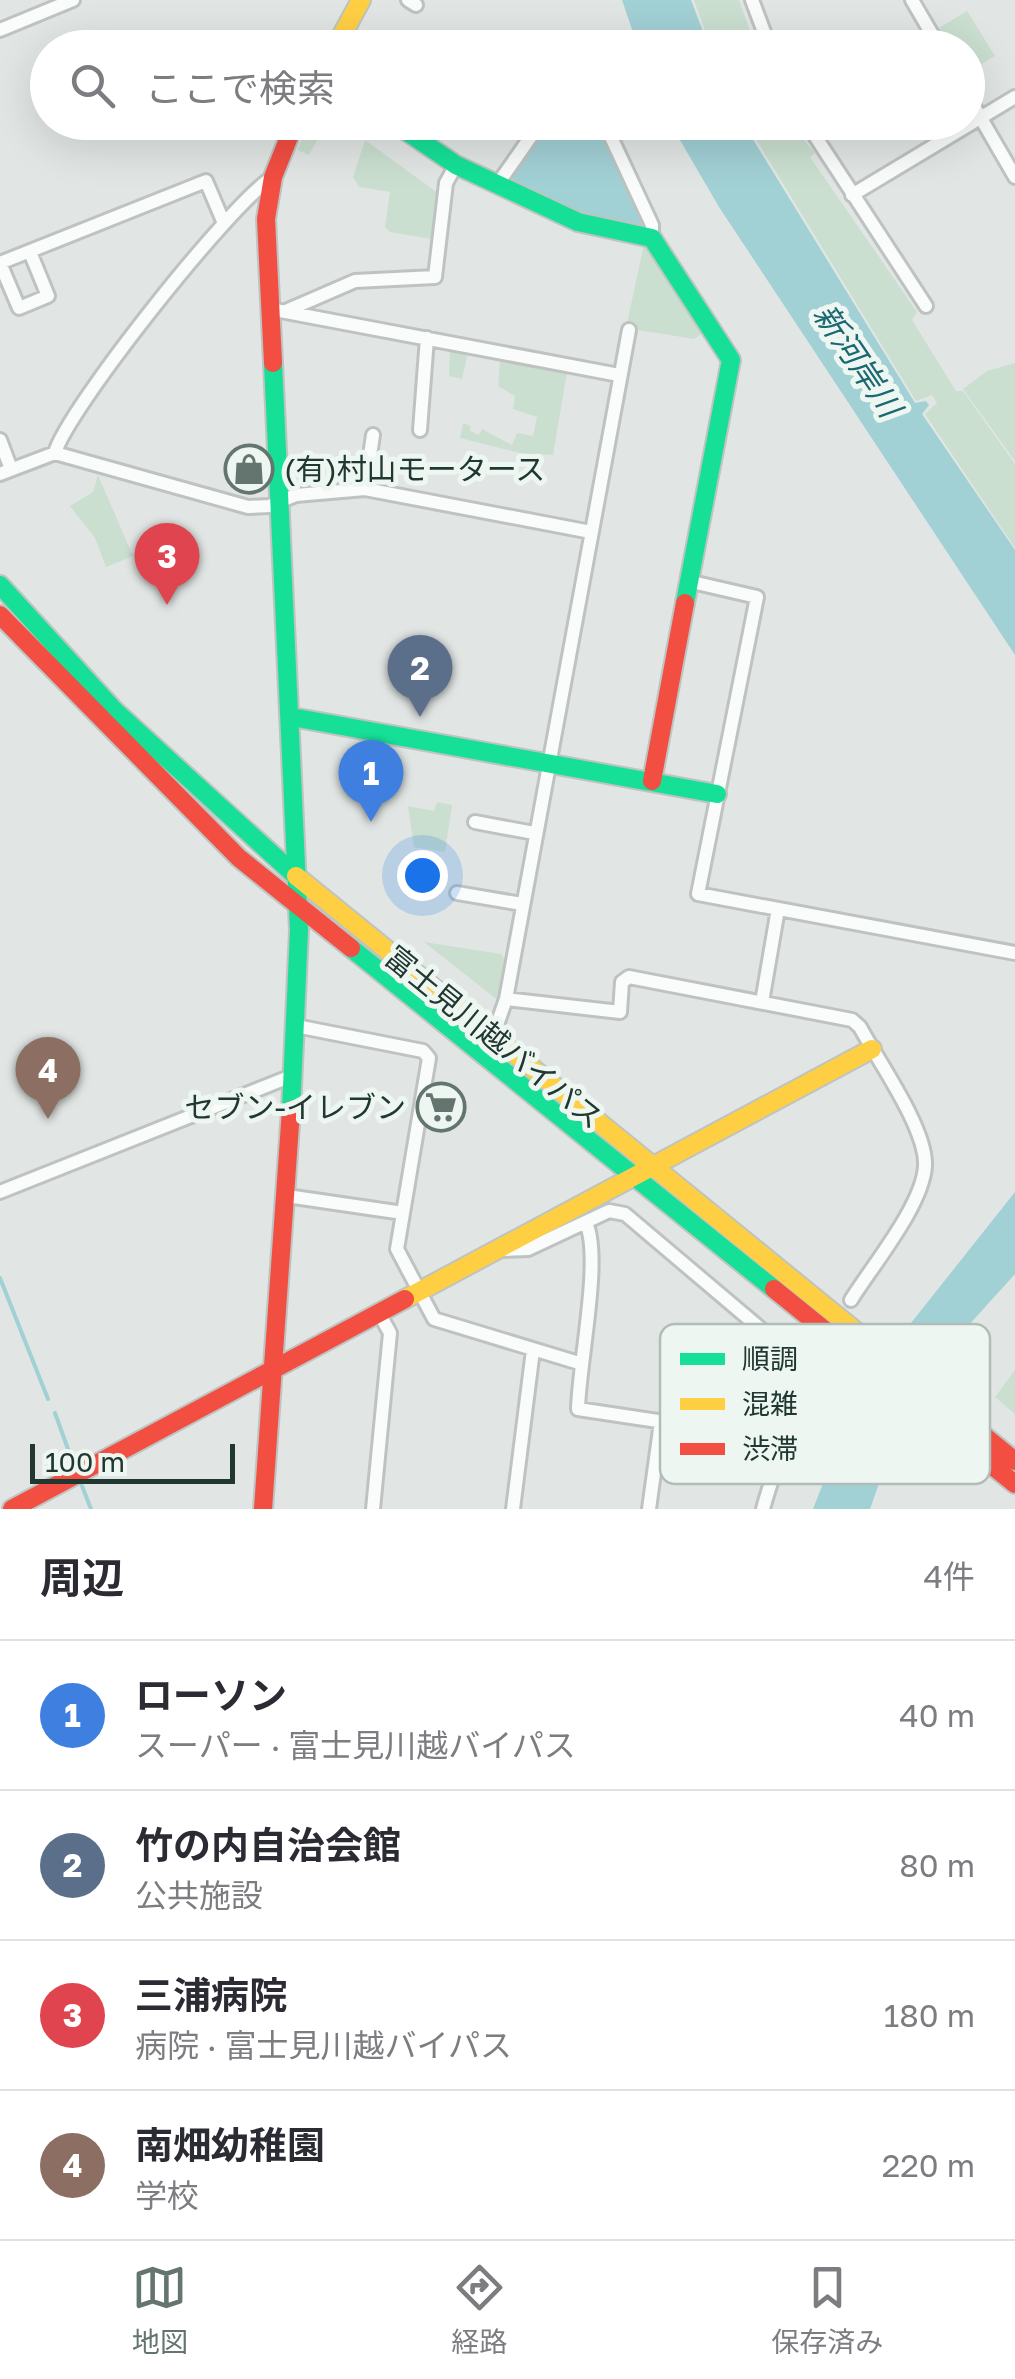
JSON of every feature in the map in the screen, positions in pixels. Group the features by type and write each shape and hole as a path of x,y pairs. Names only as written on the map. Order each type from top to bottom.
{"main road":[{"path":"345,30 361,0"},
{"path":"263,1509 288,1196 299,907 279,502 278,310 266,219 273,177 288,140"},
{"path":"419,140 456,165 578,222 652,238 732,366 652,781"},
{"name":"富士見川越バイパス","path":"0,584 115,712 298,879 654,1166 833,1324"},
{"name":"富士見川越バイパス","path":"0,615 194,816 299,907 631,1177 828,1324"},
{"path":"292,717 716,794"},
{"path":"12,1509 872,1050"},
{"name":"富士見川越バイパス","path":"990,1444 1015,1461"},
{"name":"富士見川越バイパス","path":"990,1460 1015,1484"}],"street":[{"path":"0,30 74,0"},
{"path":"752,0 763,30"},
{"path":"912,0 930,30"},
{"path":"985,116 1015,97"},
{"path":"985,125 1015,180 1014,194"},
{"path":"498,185 529,140"},
{"path":"612,140 652,225 652,238"},
{"path":"818,140 926,306"},
{"path":"852,194 944,140"},
{"path":"278,310 356,281 435,277 446,183 456,165"},
{"path":"55,453 129,341 223,221 273,177"},
{"path":"30,252 48,296 18,308 0,264 206,180 223,221"},
{"path":"278,310 619,375"},
{"path":"493,1036 506,999 628,330"},
{"path":"420,430 427,338"},
{"path":"365,489 374,435"},
{"path":"0,440 6,471 55,453 248,508 296,495 365,489 591,532"},
{"path":"692,582 758,597 698,894 1015,953"},
{"path":"475,822 534,833"},
{"path":"457,893 522,904"},
{"path":"762,1002 778,909"},
{"path":"506,999 620,1012 622,982 629,977 852,1020 916,1131 925,1170 918,1194 851,1300"},
{"path":"296,1026 423,1051 428,1058 398,1248 418,1292 438,1321 579,1364"},
{"path":"0,1192 294,1075"},
{"path":"288,1196 403,1214"},
{"path":"495,1250 528,1249 609,1212 638,1222 756,1324"},
{"path":"586,1223 593,1238 579,1364 582,1413 660,1422"},
{"path":"373,1509 390,1333 379,1313"},
{"path":"513,1509 533,1350"},
{"path":"649,1509 660,1429"},
{"path":"763,1509 769,1484"}],"green space":[{"path":"694,0 739,0 750,30 705,30"},
{"path":"967,11 979,30 936,30"},
{"path":"985,40 995,56 985,62"},
{"path":"302,140 317,140 309,155 297,150"},
{"path":"365,140 438,193 431,239 390,232 385,227 390,192 359,187 353,177"},
{"path":"756,140 804,140 815,153 810,157 917,312 912,320 956,391 963,391 1015,464 1015,548 925,414 937,403 932,395 916,401"},
{"path":"644,244 662,248 712,327 694,339 626,328"},
{"path":"450,349 468,353 462,379 449,376"},
{"path":"500,359 567,372 553,455 520,453 460,438 463,423 471,426 470,431 479,435 482,429 512,445 517,433 533,436 537,417 513,409 515,396 498,386"},
{"path":"1015,363 1015,461 963,389 987,371"},
{"path":"98,475 133,556 106,567 95,538 70,506 93,492"},
{"path":"437,802 452,805 445,852 414,847 408,806 434,811"},
{"path":"424,942 501,954 506,961 500,1002"},
{"path":"1015,1370 1015,1414 995,1397"}],"water":[{"path":"622,0 691,0 702,30 632,30"},
{"path":"535,140 605,140 643,227 581,212 513,181 511,174"},
{"name":"新河岸川","path":"680,140 753,140 915,403 926,401 929,405 922,414 1015,550 1015,655 719,207"},
{"path":"1015,1192 1015,1274 970,1324 910,1324"},
{"path":"823,1484 879,1484 870,1509 813,1509"}],"waterway":[{"path":"0,1278 48,1399"},
{"path":"55,1413 73,1463"},
{"path":"82,1486 91,1509"}],"traffic: fast":[{"path":"419,140 456,165 578,222 652,238 731,360 685,603"},
{"path":"273,363 299,930 291,1110"},
{"path":"0,585 115,711 296,876"},
{"path":"292,717 717,794"},
{"path":"351,948 774,1289"}],"traffic: slow":[{"path":"345,30 361,0"},
{"path":"296,876 847,1324"},
{"path":"405,1299 872,1049"}],"traffic: jam":[{"path":"273,363 266,219 273,177 288,140"},
{"path":"652,781 685,603"},
{"path":"0,615 239,858 351,948"},
{"path":"263,1509 291,1110"},
{"path":"774,1289 817,1324"},
{"path":"12,1509 405,1299"},
{"path":"990,1441 1015,1461"},
{"path":"990,1464 1015,1484"}],"place":[{"name":"(有)村山モータース","path":"249,469"},
{"name":"三浦病院","path":"167,605"},
{"name":"竹の内自治会館","path":"420,717"},
{"name":"ローソン","path":"371,822"},
{"name":"セブン-イレブン","path":"441,1107"},
{"name":"南畑幼稚園","path":"48,1119"}]}
